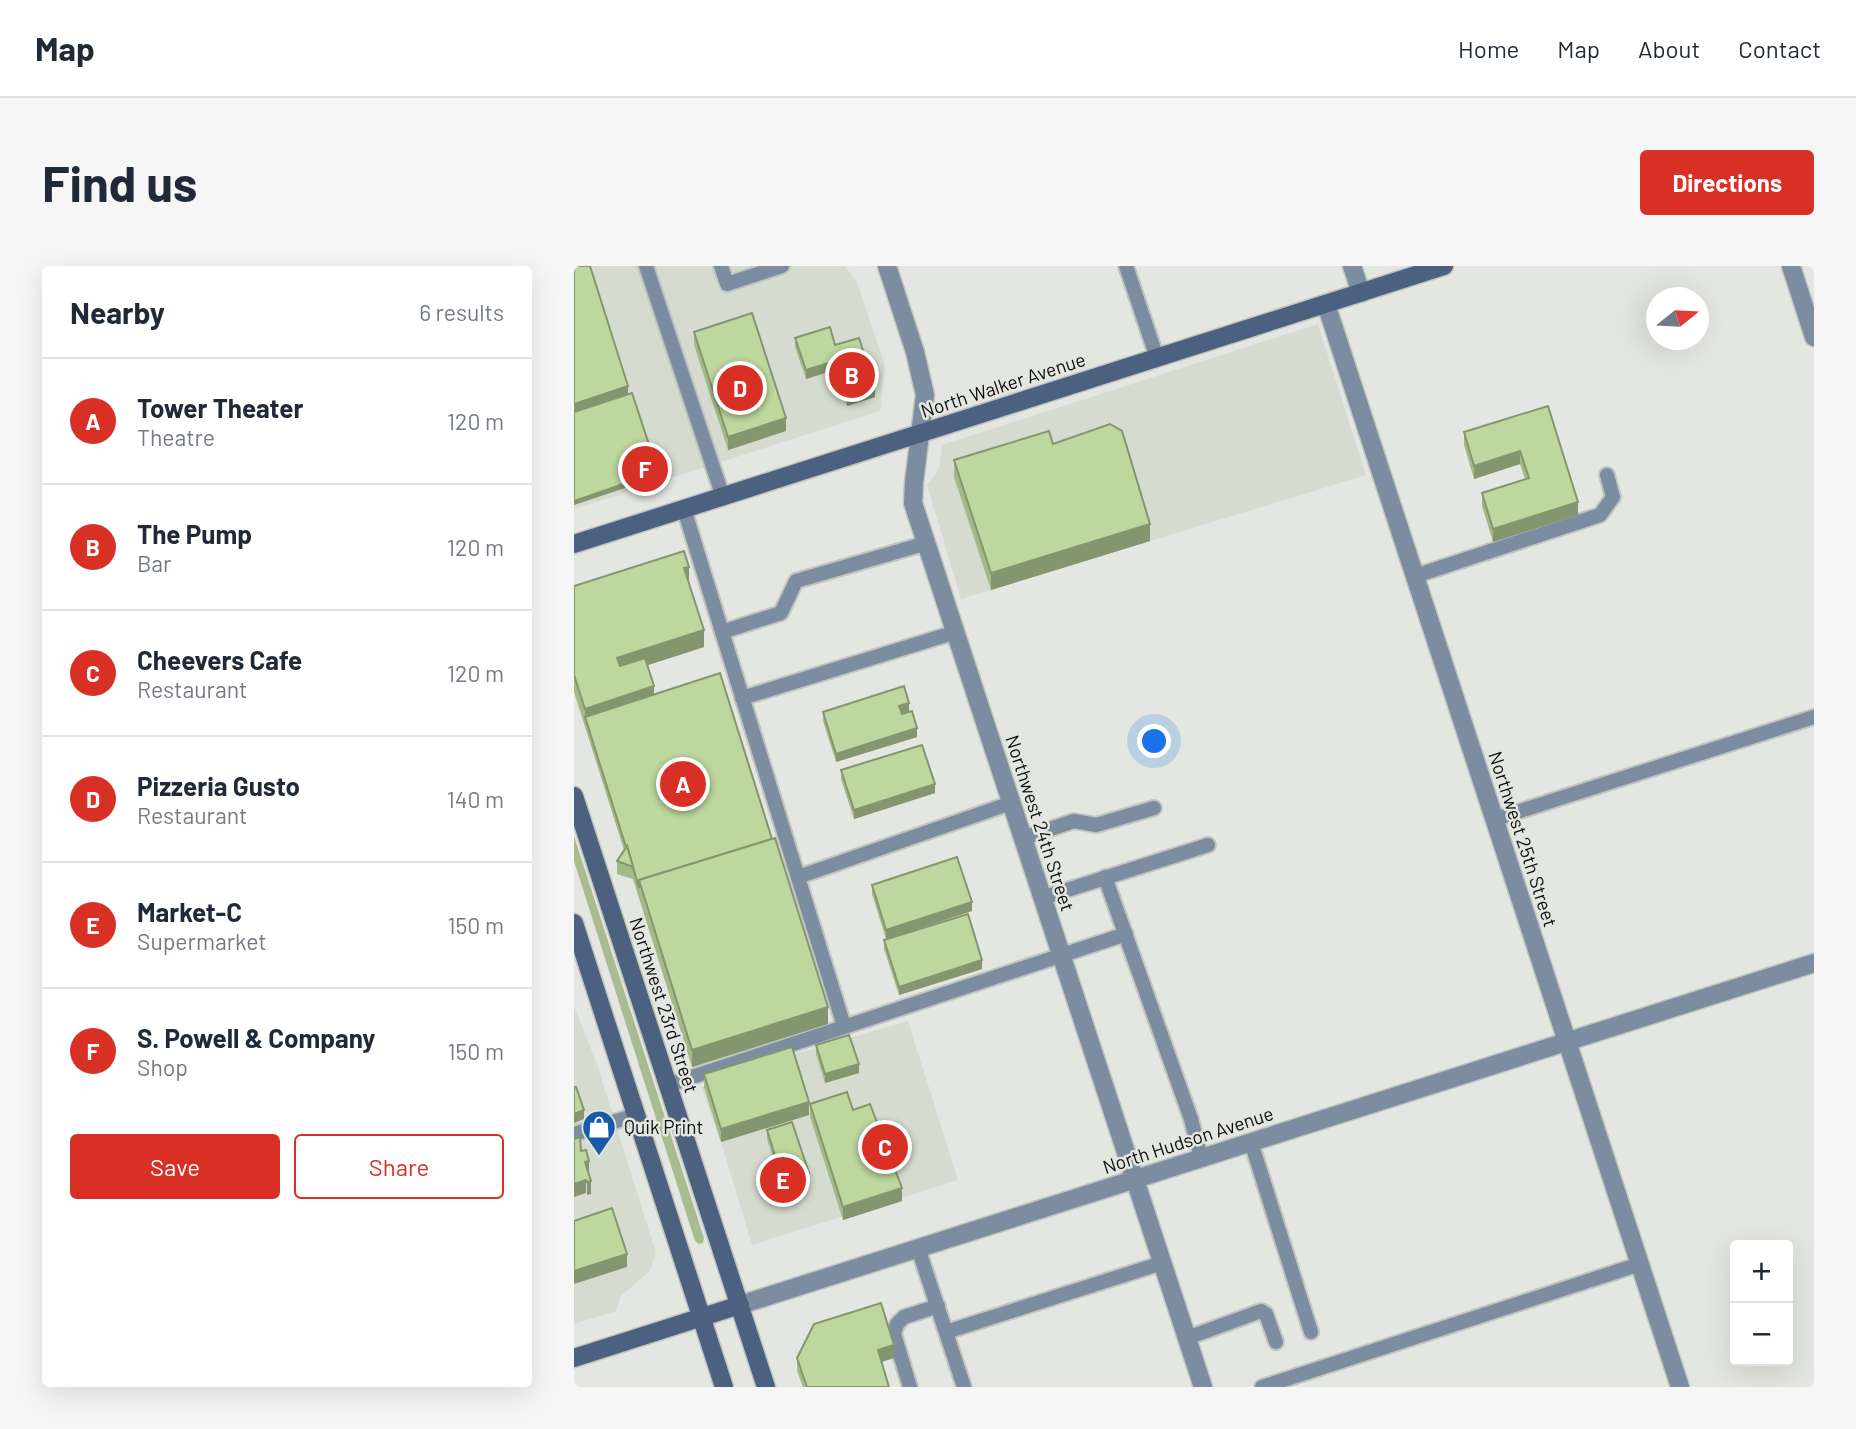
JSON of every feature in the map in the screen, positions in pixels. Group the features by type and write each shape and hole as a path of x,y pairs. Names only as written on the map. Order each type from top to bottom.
{"main road":[{"name":"North Walker Avenue","path":"574,544 1444,266"},
{"name":"Northwest 23rd Street","path":"574,796 766,1387"},
{"path":"574,923 580,963 636,1115 724,1387"},
{"name":"North Hudson Avenue","path":"574,1358 740,1305"}],"street":[{"name":"Northwest 24th Street","path":"887,266 915,352 925,395 914,482 914,503 1187,1338 1197,1386"},
{"path":"1352,266 1361,293"},
{"path":"1791,266 1814,337"},
{"name":"Northwest 25th Street","path":"1326,304 1680,1387"},
{"name":"North Hudson Avenue","path":"740,1305 1814,963"}],"lane":[{"path":"646,266 723,497"},
{"path":"721,266 727,284 782,266"},
{"path":"1126,266 1157,358"},
{"path":"1415,576 1600,515 1613,497 1607,475"},
{"path":"684,509 844,1026"},
{"path":"722,632 781,613 796,581 927,543"},
{"path":"742,698 956,632"},
{"path":"1494,819 1814,717"},
{"path":"798,877 1012,803"},
{"path":"1023,838 1074,821 1096,825 1154,808"},
{"path":"1042,898 1208,845"},
{"path":"1105,877 1191,1119 1201,1158"},
{"path":"668,1085 1126,934"},
{"path":"574,1134 636,1115"},
{"path":"1251,1142 1311,1332"},
{"path":"918,1248 964,1387"},
{"path":"946,1332 1162,1263"},
{"path":"1262,1387 1640,1264"},
{"path":"910,1387 894,1334 897,1324 904,1317 938,1306"},
{"path":"1187,1338 1261,1311 1266,1314 1276,1342"}],"shaded area":[{"path":"574,266 845,266 857,282 885,365 880,411 574,509"},
{"path":"1318,324 1366,475 961,599 927,485 939,469 942,445"},
{"path":"574,1006 597,1064 656,1253 650,1271 621,1296 616,1311 574,1324"},
{"path":"908,1021 958,1180 752,1245 721,1142 701,1087 795,1054"}],"green space":[{"path":"574,836 704,1238 703,1243 695,1241 574,861"}],"building":[{"path":"574,266 590,266 628,386 574,404"},
{"path":"752,313 786,418 728,437 694,332"},
{"path":"830,327 835,345 859,338 875,388 847,398 835,361 806,370 795,338"},
{"path":"632,393 658,472 574,501 574,412"},
{"path":"1548,406 1578,502 1493,529 1482,493 1529,478 1520,451 1474,466 1464,432"},
{"path":"1110,424 1122,431 1150,524 991,573 954,460 1049,431 1053,444"},
{"path":"684,551 689,567 684,568 704,630 617,658 620,666 645,658 654,686 585,709 574,675 574,586"},
{"path":"720,673 772,839 639,880 639,888 585,717"},
{"path":"904,686 909,703 899,706 902,714 912,711 917,728 836,754 823,712"},
{"path":"922,745 935,784 854,810 841,770"},
{"path":"775,838 828,1007 692,1050 639,880"},
{"path":"627,846 630,856 633,867 617,861"},
{"path":"957,857 972,902 886,930 872,885"},
{"path":"968,914 982,960 899,987 884,940"},
{"path":"849,1035 859,1064 825,1074 816,1045"},
{"path":"792,1047 809,1102 721,1129 704,1074"},
{"path":"574,1087 584,1110 574,1114"},
{"path":"847,1092 853,1110 870,1104 902,1188 843,1207 810,1104"},
{"path":"792,1122 809,1173 783,1181 767,1130"},
{"path":"580,1137 581,1151 586,1150 589,1161 585,1162 591,1181 574,1184 574,1139"},
{"path":"612,1208 627,1254 574,1271 574,1221"},
{"path":"881,1303 894,1345 878,1350 889,1387 807,1387 797,1358 814,1324"}],"place":[{"name":"The Pump","path":"852,375"},
{"name":"Pizzeria Gusto","path":"740,388"},
{"name":"S. Powell & Company","path":"645,469"},
{"name":"Tower Theater","path":"683,784"},
{"name":"Cheevers Cafe","path":"885,1147"},
{"name":"Quik Print","path":"599,1157"},
{"name":"Market-C","path":"783,1180"}]}
